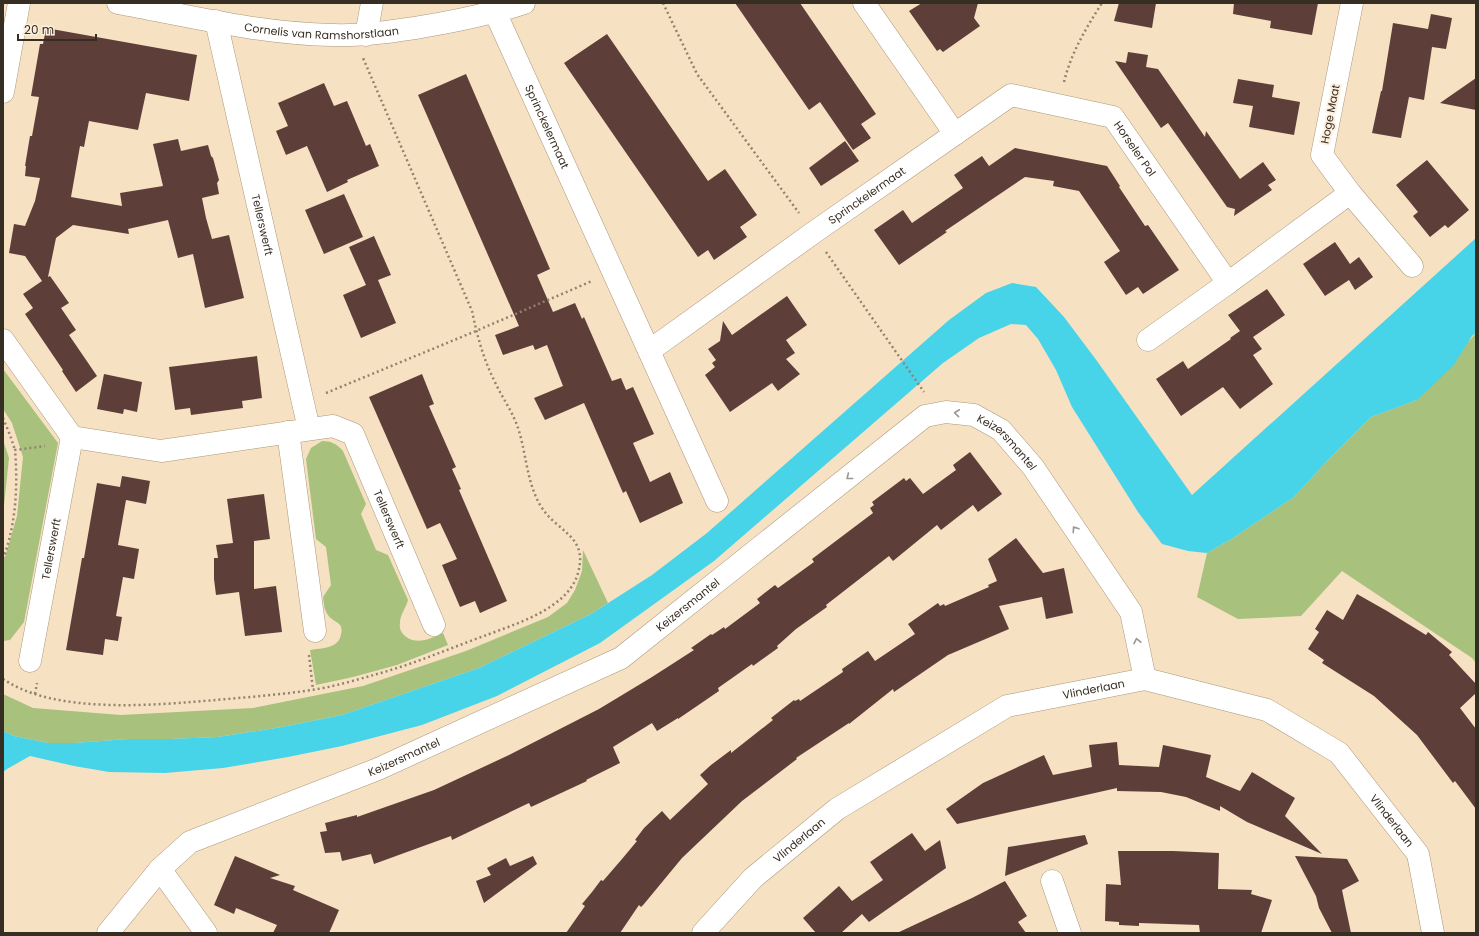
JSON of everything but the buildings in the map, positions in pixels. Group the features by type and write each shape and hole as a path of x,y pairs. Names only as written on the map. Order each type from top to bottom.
{"street":[{"path":"3,92 18,3"},
{"name":"Cornelis van Ramshorstlaan","path":"118,3 266,30 333,35 366,35 435,25 496,12 524,3"},
{"path":"366,35 372,3"},
{"path":"864,3 955,134"},
{"name":"Hoge Maat","path":"1352,3 1322,155 1350,193 1412,266"},
{"name":"Sprinckelermaat","path":"496,12 716,501"},
{"name":"Tellerswerft","path":"216,21 303,403 298,430 314,631"},
{"name":"Horseler Pol","path":"955,134 1011,95 1114,117 1228,283"},
{"name":"Sprinckelermaat","path":"649,351 813,232 955,134"},
{"path":"1148,340 1350,193"},
{"path":"3,340 72,437"},
{"name":"Keizersmantel","path":"108,933 160,869 190,842 378,769 621,658 926,416 937,413 946,412 974,415 1001,430 1033,467 1131,612 1145,679"},
{"name":"Tellerswerft","path":"30,661 72,437 161,451 334,426 353,434 434,625"},
{"name":"Vlinderlaan","path":"703,933 753,878 838,809 1007,706 1145,679 1267,710 1339,753 1418,854 1429,904 1433,933"},
{"path":"160,869 206,933"},
{"path":"1052,881 1070,933"}],"path":[{"path":"663,3 697,74 813,232 922,390"},
{"path":"1059,106 1066,77 1075,50 1088,23 1102,3"},
{"path":"303,403 476,332 612,272"},
{"path":"3,418 15,450 16,466 15,509 12,529 3,559"},
{"path":"15,450 50,446 72,437"},
{"path":"313,690 308,647 314,631"}],"green space":[{"path":"1476,333 1476,663 1472,658 1342,571 1301,616 1238,619 1197,597 1207,553 1233,538 1294,497 1371,417 1417,400"},
{"path":"3,369 58,443 24,622 10,640 3,641 3,564 17,516 23,457 12,423 3,409"},
{"path":"3,440 9,458 3,515"},
{"path":"322,441 334,443 343,451 366,504 361,514 376,550 388,555 408,600 400,620 401,632 410,639 419,641 429,639 443,633 448,645 397,665 316,685 310,650 329,647 337,643 340,639 342,631 340,625 328,615 324,606 323,597 331,585 326,547 316,539 306,459 311,448"},
{"path":"583,550 608,603 591,614 479,668 342,715 282,727 218,737 48,743 14,736 3,731 3,694 33,708 121,715 253,708 363,686 466,651 548,617 567,603 575,590 582,571"}],"water":[{"path":"1476,238 1476,333 1472,336 1453,366 1417,400 1371,417 1294,497 1233,538 1207,553 1188,551 1162,544 1138,512 1072,407 1056,370 1038,339 1026,325 1011,324 979,338 943,363 714,561 600,643 497,696 422,725 342,746 223,768 165,773 109,772 30,756 3,772 3,731 14,736 48,743 74,743 128,739 218,737 282,727 342,715 479,668 591,614 652,575 707,533 949,320 986,293 1012,283 1036,287 1064,317 1192,495"}]}
